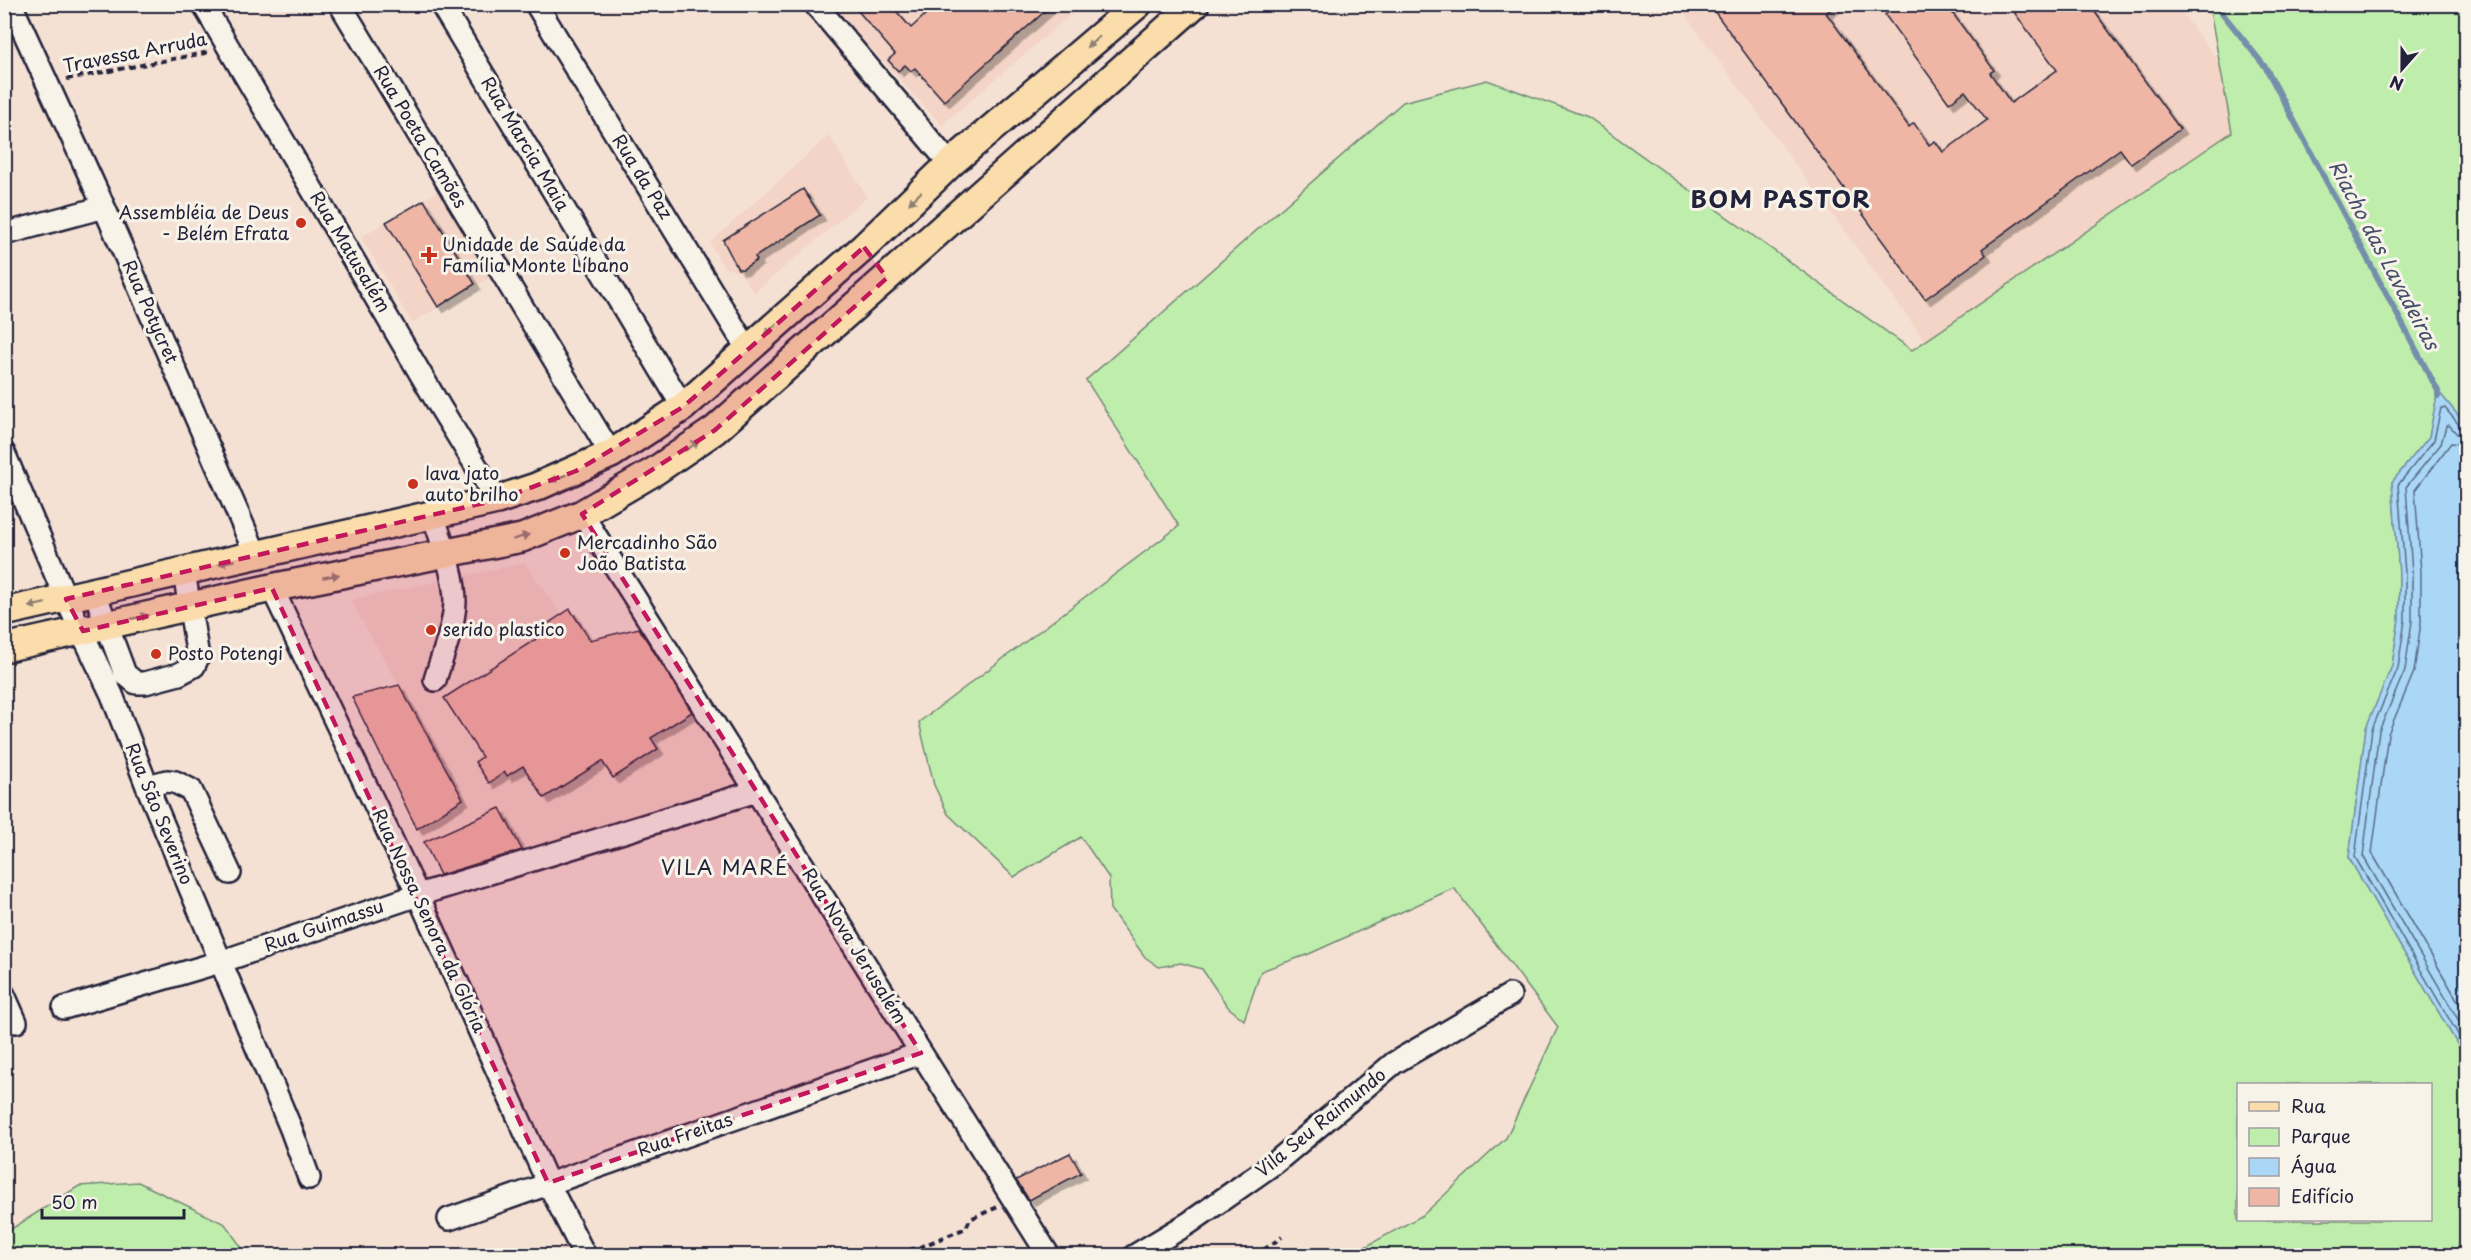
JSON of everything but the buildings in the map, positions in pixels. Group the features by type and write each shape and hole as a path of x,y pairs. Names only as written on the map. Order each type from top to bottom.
{"main road":[{"path":"4,612 497,500 536,487 611,454 683,407 864,247 950,164 1138,4"},
{"path":"4,648 272,588 522,538 582,514 655,471 715,430 1195,4"},
{"path":"864,247 887,279"}],"street":[{"name":"Rua Potycret","path":"11,4 104,207 256,555"},
{"name":"Rua Matusalém","path":"203,4 497,500"},
{"name":"Rua Poeta Camões","path":"340,4 611,454"},
{"name":"Rua Marcia Maia","path":"441,4 683,407"},
{"name":"Rua da Paz","path":"536,4 748,350"},
{"path":"816,4 950,164"},
{"path":"4,234 104,207"},
{"name":"Rua São Severino","path":"4,453 66,599 95,627 112,695 147,786 291,1129 309,1178"},
{"name":"Rua Nova Jerusalém","path":"582,514 1049,1256"},
{"path":"433,515 454,589 455,604 435,680"},
{"path":"94,593 95,627 124,674 136,683 146,683 179,674 194,666 198,657 184,572"},
{"name":"Rua Nossa Senora da Glória","path":"272,588 418,895 548,1183 585,1256"},
{"path":"147,786 167,781 175,782 190,790 230,873"},
{"name":"Rua Guimassu","path":"64,1008 220,962 418,895 757,791"},
{"name":"Vila Seu Raimundo","path":"1134,1256 1189,1223 1276,1162 1394,1063 1510,994"},
{"path":"4,995 16,1022"},
{"name":"Rua Freitas","path":"449,1219 921,1053"}],"path":[{"name":"Travessa Arruda","path":"46,84 228,48"},
{"path":"889,1256 923,1246 966,1228 970,1218 1014,1200"},
{"path":"1255,1256 1282,1237"}],"highlighted area":[{"path":"864,247 887,278 715,430 582,514 921,1053 548,1183 272,588 83,631 66,599 497,500 576,471 683,407"}],"shaded area":[{"path":"831,5 1082,5 942,125"},
{"path":"1678,5 2176,5 2317,191 1985,422"},
{"path":"829,135 867,197 754,293 740,272 724,268 710,243"},
{"name":"Unidade de Saúde da Família Monte Líbano","path":"445,187 496,274 412,323 361,237"},
{"path":"525,563 560,613 570,609 590,640 643,627 740,785 441,877 352,697 399,685 350,600"}],"green space":[{"path":"2209,5 2466,5 2466,425 2438,391 2429,437 2392,482 2399,573 2399,619 2392,666 2366,728 2349,858 2466,1059 2466,1255 1357,1255 1356,1252 1423,1215 1506,1138 1558,1027 1454,888 1309,954 1261,971 1244,1020 1228,1007 1202,969 1181,963 1159,967 1145,957 1110,909 1109,878 1081,837 1014,877 948,814 934,785 919,722 1179,526 1086,380 1403,102 1487,80 1588,117 1912,350 2232,132"},
{"path":"138,1182 225,1224 247,1255 5,1255 5,1233 79,1186"}],"water":[{"path":"2438,391 2466,425 2466,1059 2349,858 2366,728 2392,666 2399,619 2399,573 2392,482 2429,437"}],"waterway":[{"name":"Riacho das Lavadeiras","path":"2215,4 2266,68 2438,391 2438,396"}],"place":[{"name":"Assembléia de Deus - Belém Efrata","path":"301,223"},
{"name":"Unidade de Saúde da Família Monte Líbano","path":"429,255"},
{"name":"lava jato auto brilho","path":"413,484"},
{"name":"Mercadinho São João Batista","path":"565,553"},
{"name":"serido plastico","path":"431,630"},
{"name":"Posto Potengi","path":"156,654"}],"district":[{"name":"BOM PASTOR","path":"1781,200"},
{"name":"VILA MARÉ","path":"725,868"}]}
